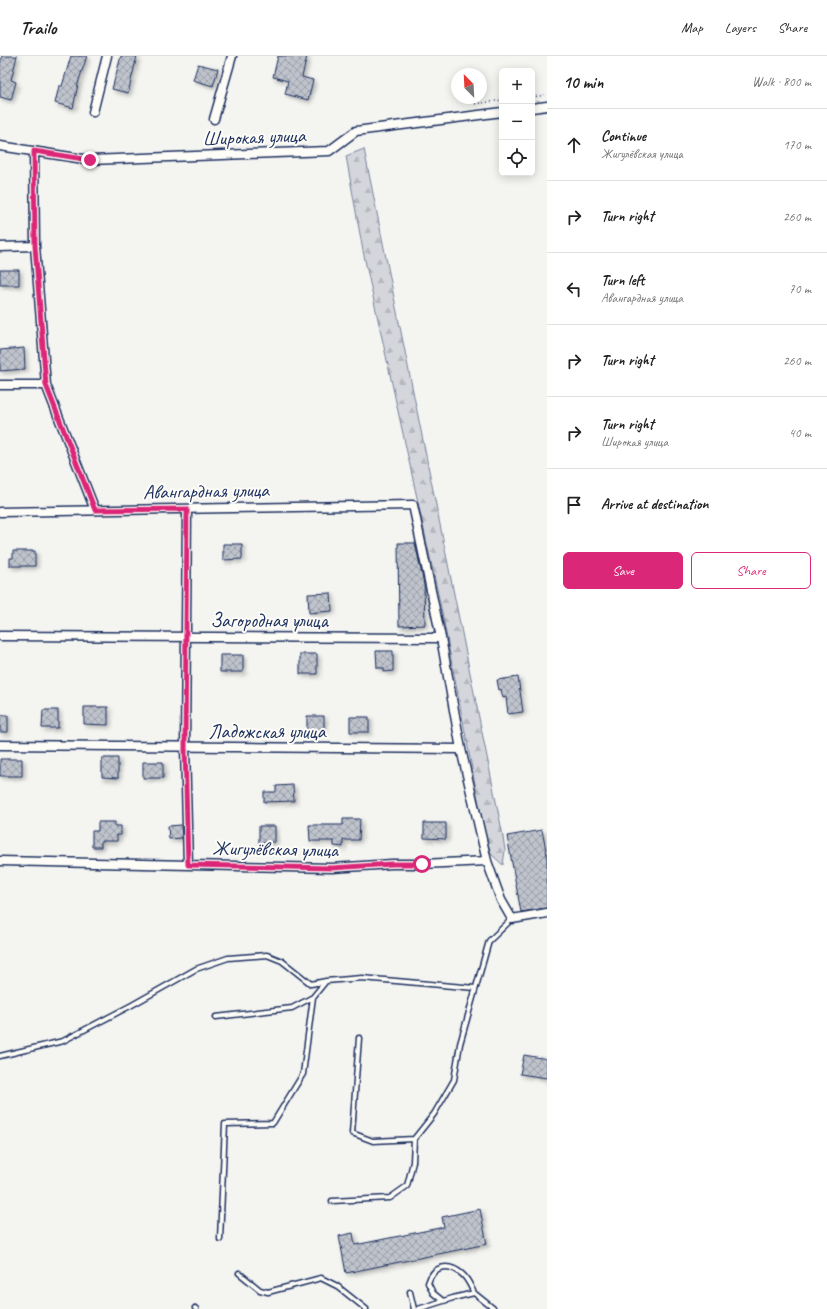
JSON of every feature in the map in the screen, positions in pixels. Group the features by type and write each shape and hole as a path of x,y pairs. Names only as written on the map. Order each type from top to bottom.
{"street":[{"path":"93,112 107,56"},
{"path":"214,119 232,56"},
{"path":"535,108 547,106"},
{"name":"Широкая улица","path":"0,146 90,160 329,151 356,131 499,112"},
{"path":"34,151 35,246 46,385 95,510"},
{"path":"0,247 35,246"},
{"path":"0,385 46,385"},
{"name":"Авангардная улица","path":"0,512 413,505 441,638"},
{"path":"187,509 185,747 188,865"},
{"name":"Загородная улица","path":"0,636 441,638"},
{"path":"441,638 461,749 487,861 501,900 512,919 547,913"},
{"name":"Ладожская улица","path":"0,745 461,749"},
{"name":"Жигулёвская улица","path":"0,861 332,868 392,864 487,861"}],"lane":[{"path":"332,1201 390,1198 407,1186 413,1162 414,1139 434,1114 454,1080 460,1044 489,941 512,919"},
{"path":"0,1056 62,1041 132,1005 196,969 228,958 267,955 282,961 312,984 326,981 362,978 475,988"},
{"path":"216,1017 292,1008 313,997 326,981"},
{"path":"220,1239 225,1124 273,1123 303,1074 313,997"},
{"path":"359,1038 352,1134 373,1141 414,1139"},
{"path":"443,1301 433,1293 428,1283 430,1275 440,1267 448,1267 462,1274 474,1293 494,1309"},
{"path":"239,1273 260,1290 268,1292 321,1278 337,1286 366,1309"},
{"path":"410,1292 414,1309"},
{"path":"418,1309 474,1293"}],"path":[{"path":"535,97 547,95"},
{"path":"487,102 499,100"}],"green space":[{"path":"364,149 502,831 505,850 503,865 492,855 485,836 442,612 363,251 346,156"}],"building":[{"path":"2,56 17,56 11,80 16,82 11,100 0,97 0,64"},
{"path":"71,56 87,56 79,80 73,108 55,103 59,86 62,86"},
{"path":"121,56 137,56 128,93 112,89"},
{"path":"278,56 307,56 302,77 313,80 308,100 285,94 288,81 273,77"},
{"path":"198,64 218,69 213,86 193,80"},
{"path":"0,270 19,270 19,285 0,285"},
{"path":"24,348 25,369 0,371 0,350"},
{"path":"398,543 415,543 424,584 425,625 399,626"},
{"path":"223,544 242,544 242,559 223,560"},
{"path":"13,551 35,551 35,566 10,566 10,558 13,558"},
{"path":"331,593 332,611 309,613 308,594"},
{"path":"376,651 393,651 393,671 384,672 384,668 377,668"},
{"path":"300,654 317,654 317,674 300,674"},
{"path":"220,655 243,655 243,672 220,672"},
{"path":"518,677 523,712 508,714 506,697 503,698 501,689 499,690 497,680"},
{"path":"84,707 108,707 108,725 84,724"},
{"path":"43,710 58,710 58,728 42,728"},
{"path":"0,715 8,715 8,732 0,732"},
{"path":"307,716 324,716 324,730 307,730"},
{"path":"350,717 369,717 369,732 350,732"},
{"path":"102,758 118,758 118,778 102,777"},
{"path":"0,759 22,759 22,776 0,776"},
{"path":"143,762 163,762 163,778 143,778"},
{"path":"293,785 294,801 264,802 264,792 276,792 276,786"},
{"path":"343,819 360,819 359,840 343,840 343,847 334,846 334,841 310,841 309,825 343,825"},
{"path":"98,822 115,822 115,826 121,826 121,835 117,835 117,841 101,841 101,847 92,847 92,831 98,831"},
{"path":"424,823 446,823 446,839 424,838"},
{"path":"181,825 182,838 169,839 168,826"},
{"path":"259,826 275,826 275,842 259,843"},
{"path":"542,830 547,855 547,908 521,912 507,836"},
{"path":"524,1055 547,1059 547,1078 520,1074"},
{"path":"480,1209 487,1244 346,1273 339,1236 353,1233 355,1245 444,1227 442,1217"}],"route":[{"path":"90,160 34,151 35,246 46,385 95,510 187,509 185,747 188,865 332,868 392,864 422,864"}]}
